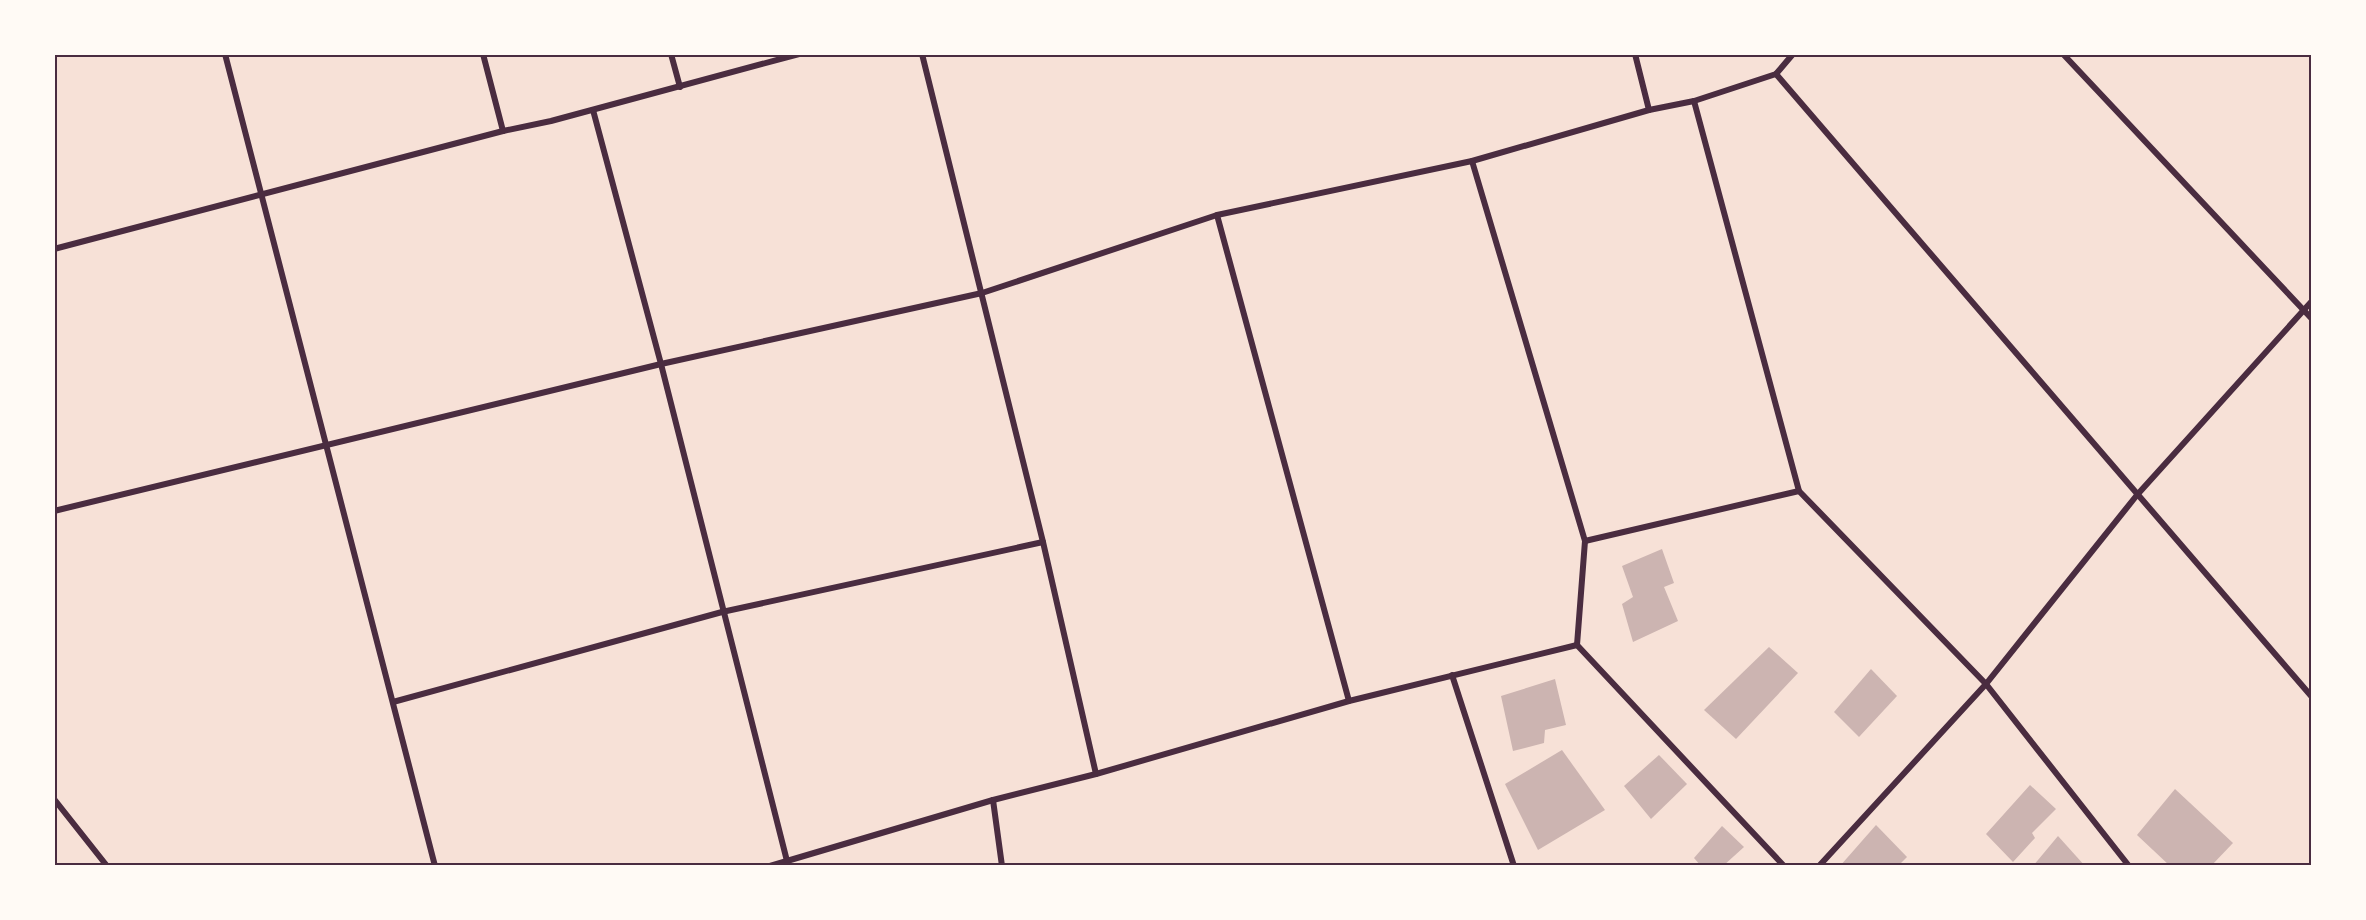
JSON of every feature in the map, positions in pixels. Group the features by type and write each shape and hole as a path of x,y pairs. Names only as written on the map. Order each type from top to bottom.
{"street":[{"path":"225,54 435,866"},
{"path":"483,54 503,131"},
{"path":"671,54 680,87"},
{"path":"54,249 799,54"},
{"path":"922,54 1043,542 1096,774"},
{"path":"1635,54 1649,110"},
{"path":"54,511 661,364 982,293 1217,215 1473,161 1649,110 1694,101 1776,74 1793,54"},
{"path":"2062,54 2312,319"},
{"path":"1776,74 2312,698"},
{"path":"1694,101 1799,491 1986,684 2129,866"},
{"path":"592,110 661,364 722,612 787,861"},
{"path":"1473,161 1585,542 1578,645 1784,866"},
{"path":"1217,215 1349,701"},
{"path":"1819,866 1986,684 2137,495 2312,301"},
{"path":"1585,542 1799,491"},
{"path":"393,702 722,612 1043,542"},
{"path":"770,866 993,800 1096,774 1349,701 1578,645"},
{"path":"1452,675 1515,866"},
{"path":"54,799 107,866"},
{"path":"993,800 1002,866"}],"building":[{"path":"1662,549 1674,583 1664,587 1678,621 1633,642 1622,604 1633,597 1622,566"},
{"path":"1769,647 1798,673 1736,739 1704,710"},
{"path":"1871,669 1897,696 1859,737 1834,712"},
{"path":"1555,679 1566,725 1545,730 1544,743 1513,751 1501,696"},
{"path":"1562,750 1605,810 1538,850 1505,784"},
{"path":"1659,755 1687,784 1651,819 1624,786"},
{"path":"2030,785 2056,809 2032,833 2035,838 2013,862 1986,834"},
{"path":"2175,789 2233,843 2211,866 2170,866 2137,835"},
{"path":"1876,825 1907,857 1898,866 1840,866"},
{"path":"1722,826 1744,847 1723,866 1701,866 1694,858"},
{"path":"2058,836 2085,866 2033,866"}]}
